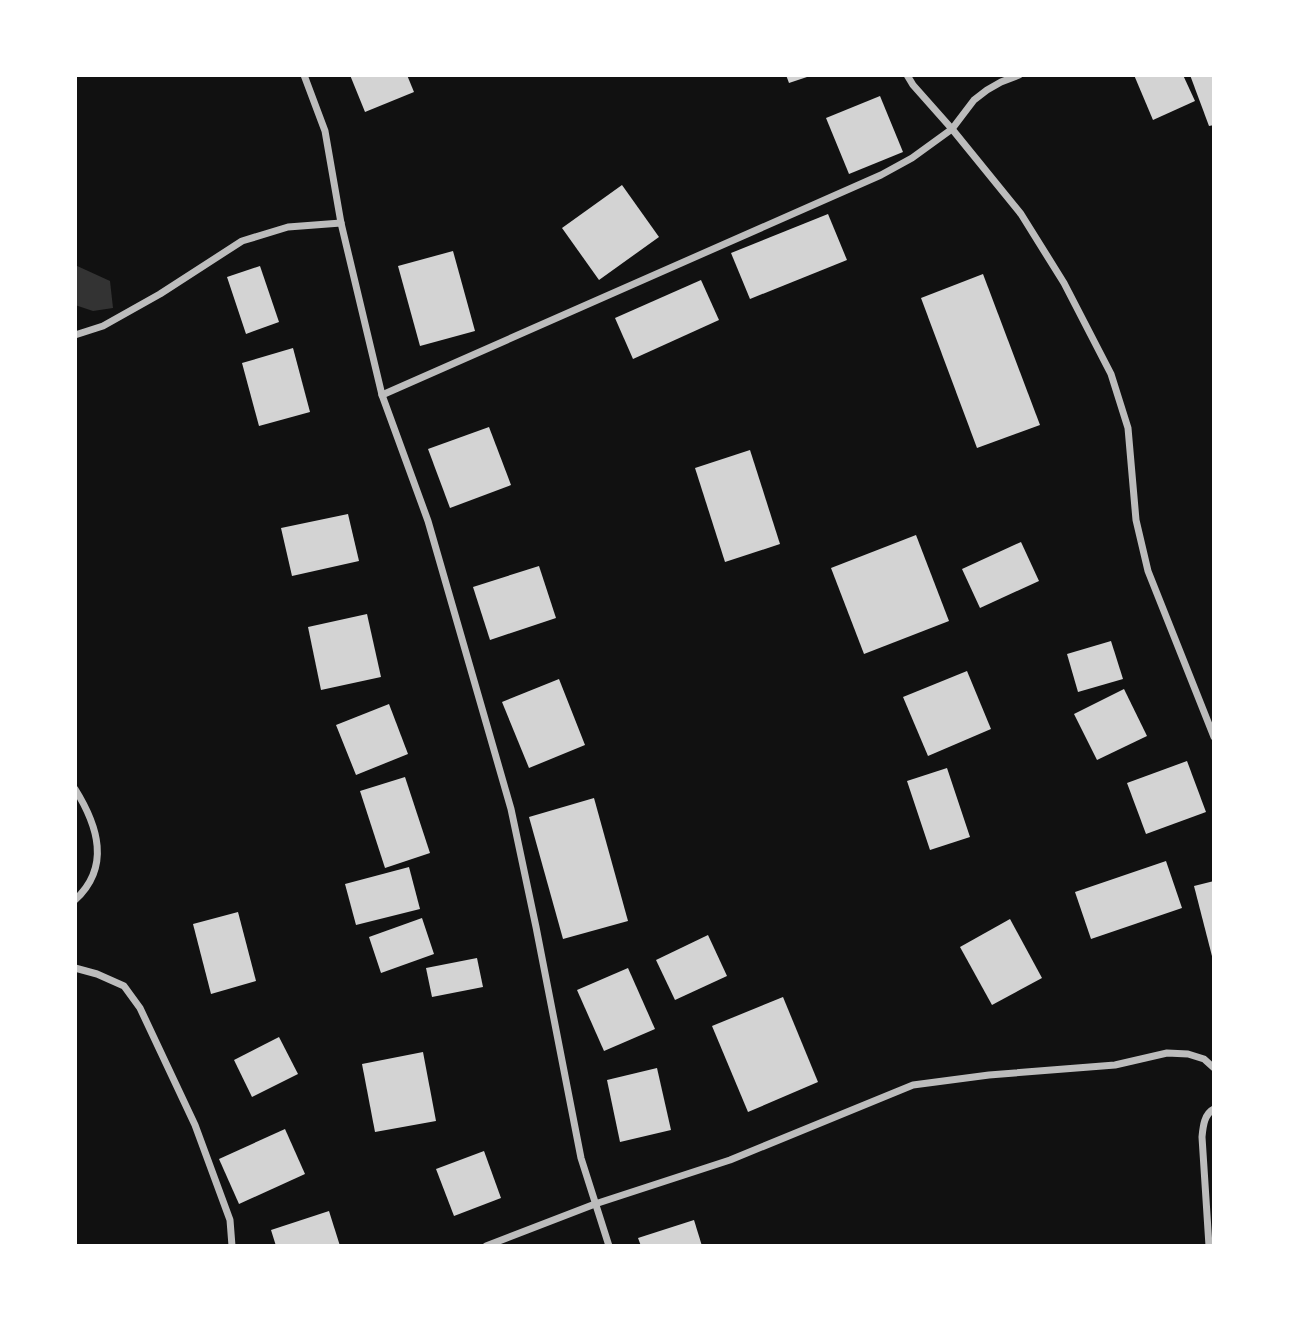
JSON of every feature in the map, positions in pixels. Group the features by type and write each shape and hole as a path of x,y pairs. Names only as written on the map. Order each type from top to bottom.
{"street":[{"path":"304,75 325,131 341,223 382,395 428,521 512,809 581,1158 609,1246"},
{"path":"906,75 1021,214 1064,283 1111,374 1128,428 1136,520 1149,571 1214,737"},
{"path":"382,395 881,175 912,158 952,129 974,100 987,90 1019,75"},
{"path":"75,335 103,326 242,242 288,227 341,223"},
{"path":"75,789 87,808 98,848 96,872 75,900"},
{"path":"75,968 124,986 141,1008 195,1125 221,1192 230,1220 232,1246"},
{"path":"486,1246 595,1204 730,1160 913,1085 989,1075 1115,1065 1167,1053 1188,1054 1204,1059 1214,1068"},
{"path":"1209,1246 1202,1137 1209,1111 1214,1109"}],"shaded area":[{"path":"75,265 110,281 113,308 93,311 75,305"}],"building":[{"path":"350,75 407,75 414,92 365,112"},
{"path":"786,75 810,75 810,76 789,83"},
{"path":"1134,75 1183,75 1195,101 1153,120"},
{"path":"1190,75 1214,75 1214,125 1209,126"},
{"path":"880,96 903,152 849,174 826,118"},
{"path":"622,185 659,237 599,280 562,228"},
{"path":"828,214 847,260 750,299 731,253"},
{"path":"453,251 475,331 420,346 398,266"},
{"path":"260,266 279,322 246,334 227,277"},
{"path":"983,274 1040,425 977,448 921,298"},
{"path":"701,280 719,320 633,359 615,318"},
{"path":"293,348 310,412 259,426 242,363"},
{"path":"489,427 511,485 450,508 428,449"},
{"path":"750,450 780,544 725,562 695,468"},
{"path":"348,514 359,561 292,576 281,528"},
{"path":"916,535 949,621 864,654 831,568"},
{"path":"1021,542 1039,581 980,608 962,569"},
{"path":"539,566 556,618 490,640 473,587"},
{"path":"367,614 381,677 321,690 308,627"},
{"path":"1111,641 1123,679 1078,692 1067,654"},
{"path":"967,671 991,729 928,756 903,697"},
{"path":"559,679 585,745 529,768 502,702"},
{"path":"1124,689 1147,736 1097,760 1074,714"},
{"path":"389,704 408,754 356,775 336,725"},
{"path":"1187,761 1206,812 1146,834 1127,783"},
{"path":"947,768 970,837 930,850 907,781"},
{"path":"405,777 430,853 385,868 360,791"},
{"path":"594,798 628,921 563,939 529,817"},
{"path":"1166,861 1182,908 1091,939 1075,892"},
{"path":"409,867 420,909 356,925 345,884"},
{"path":"1214,881 1214,960 1213,960 1194,886"},
{"path":"238,912 256,981 211,994 193,924"},
{"path":"422,918 434,954 381,973 369,937"},
{"path":"1010,919 1042,978 992,1005 960,947"},
{"path":"708,935 727,976 675,1000 656,960"},
{"path":"477,958 483,987 432,997 426,968"},
{"path":"628,968 655,1029 604,1051 577,990"},
{"path":"783,997 818,1082 748,1112 712,1026"},
{"path":"279,1037 298,1074 252,1097 234,1060"},
{"path":"423,1052 436,1121 375,1132 362,1064"},
{"path":"657,1068 671,1130 620,1142 607,1080"},
{"path":"285,1129 305,1174 239,1204 219,1159"},
{"path":"484,1151 501,1198 454,1216 436,1169"},
{"path":"329,1211 340,1246 276,1246 271,1230"},
{"path":"694,1220 702,1246 641,1246 638,1238"}]}
